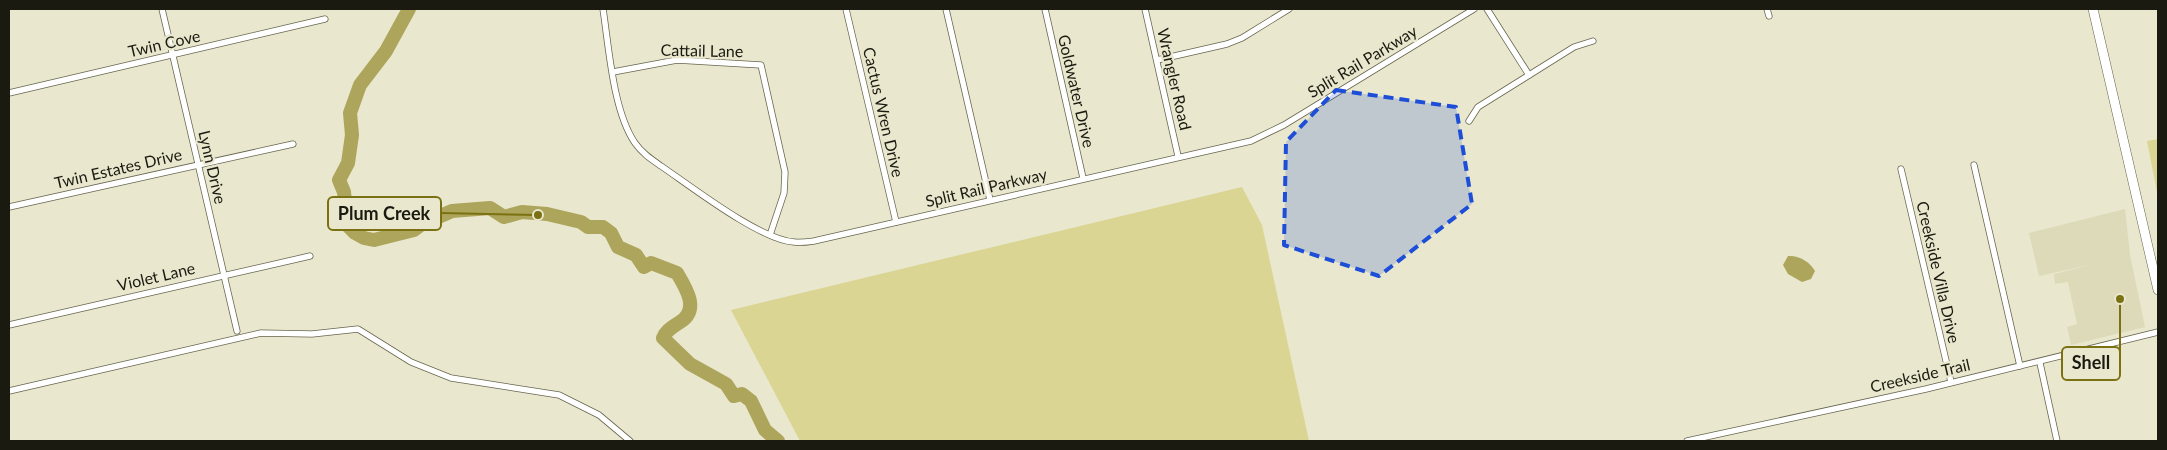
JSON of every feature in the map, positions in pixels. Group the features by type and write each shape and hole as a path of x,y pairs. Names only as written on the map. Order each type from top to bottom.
{"main road":[{"path":"2093,9 2158,290"}],"street":[{"name":"Lynn Drive","path":"162,9 237,332"},
{"name":"Split Rail Parkway","path":"602,9 623,120 635,143 646,155 757,230 794,242 814,241 1178,156 1233,145 1266,135 1474,9"},
{"name":"Cactus Wren Drive","path":"846,9 896,222"},
{"path":"946,9 990,200"},
{"name":"Goldwater Drive","path":"1045,9 1083,178"},
{"name":"Wrangler Road","path":"1145,9 1178,156"},
{"path":"1157,60 1227,44 1242,38 1289,9"},
{"path":"1487,9 1529,75"},
{"path":"1767,9 1769,16"},
{"name":"Twin Cove","path":"9,93 174,56 325,19"},
{"path":"1469,121 1478,107 1574,47 1593,41"},
{"name":"Cattail Lane","path":"613,72 677,60 761,65 785,172 784,192 770,235"},
{"name":"Twin Estates Drive","path":"9,207 293,144"},
{"path":"1974,165 2020,366"},
{"name":"Creekside Villa Drive","path":"1901,169 1951,382"},
{"name":"Violet Lane","path":"9,325 310,256"},
{"path":"9,391 261,333 312,334 358,329 411,362 450,378 559,395 599,415 630,441"},
{"name":"Creekside Trail","path":"1686,441 2040,362 2158,332"},
{"path":"2040,362 2057,441"}],"highlighted area":[{"path":"1336,90 1456,107 1472,204 1379,276 1284,245 1286,142"}],"shaded area":[{"path":"2158,139 2158,197 2147,141"},
{"path":"1242,187 1262,225 1309,441 800,441 731,310"},
{"path":"2125,209 2130,255 2145,327 2071,345 2067,327 2077,324 2068,282 2055,284 2054,274 2094,264 2039,276 2029,233"},
{"path":"1788,256 1800,258 1810,265 1815,271 1811,279 1802,282 1788,274 1783,265"}],"waterway":[{"path":"409,9 386,51 360,85 350,113 352,135 348,163 339,180 344,192 348,226 364,238 374,240 414,230 422,224 452,211 490,208 504,217 522,212 547,214 581,222 588,227 603,227 611,233 618,247 636,255 644,267 651,263 677,273 687,292 690,305 689,311 686,317 668,331 663,338 690,364 726,384 734,396 742,394 751,401 765,430 778,441"}],"place":[{"name":"Plum Creek","path":"538,215"},
{"name":"Shell","path":"2120,299"}]}
